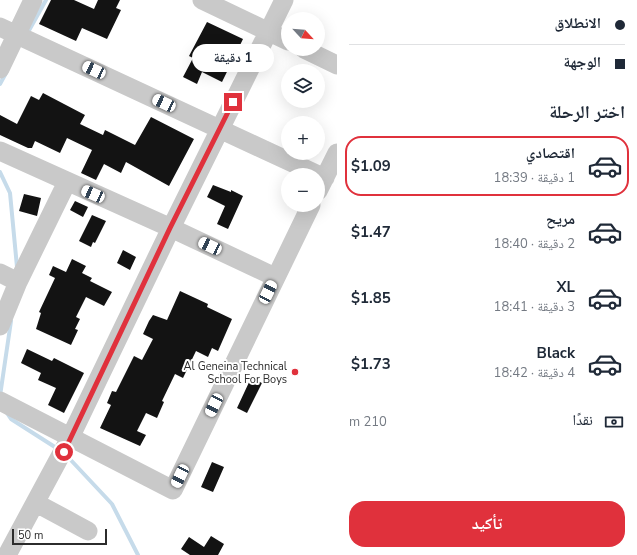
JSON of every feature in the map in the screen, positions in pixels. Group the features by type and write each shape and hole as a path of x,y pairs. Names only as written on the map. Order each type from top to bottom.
{"street":[{"path":"0,69 8,30 33,0"},
{"path":"202,0 281,38"},
{"path":"7,555 70,438 170,228 284,0"},
{"path":"8,30 219,129 290,168"},
{"path":"319,56 337,64"},
{"path":"0,151 275,277"},
{"path":"325,177 337,153"},
{"path":"0,326 18,282 67,182"},
{"path":"0,401 173,490 308,212"},
{"path":"0,274 18,282"},
{"path":"36,503 88,531"}],"building":[{"path":"51,0 74,0 94,9 98,0 120,0 116,8 121,10 107,39 82,28 76,41 39,24"},
{"path":"207,22 243,39 222,82 202,72 197,84 183,77 193,58 189,56"},
{"path":"43,93 85,115 80,124 103,135 105,130 135,145 151,117 194,139 169,186 126,162 121,173 104,164 96,180 81,173 92,150 67,138 60,153 35,141 32,148 28,148 0,135 0,115 17,124 31,96 39,100"},
{"path":"213,185 231,192 231,190 243,196 228,229 217,224 225,206 207,197"},
{"path":"24,194 41,198 37,216 19,211"},
{"path":"75,201 88,207 83,217 70,210"},
{"path":"92,215 106,221 95,243 93,242 91,247 79,241"},
{"path":"123,250 136,257 130,270 117,263"},
{"path":"72,259 86,266 82,273 92,278 90,281 112,292 104,306 86,297 76,317 80,319 75,329 78,330 71,345 36,329 41,313 39,312 55,278 49,275 53,266 66,272"},
{"path":"180,291 208,304 207,307 232,319 218,351 212,348 208,357 196,351 183,378 175,374 162,401 164,402 157,418 146,413 137,431 146,435 140,446 100,428 111,405 107,403 112,391 116,392 134,356 142,360 153,339 143,334 149,321 153,315 167,320"},
{"path":"27,349 52,361 54,358 84,373 64,413 48,405 56,388 38,380 41,373 21,363"},
{"path":"251,378 262,383 247,413 237,408"},
{"path":"212,462 224,467 213,492 201,487"},
{"path":"211,536 224,544 218,555 190,555 181,549 189,537 204,547"}],"waterway":[{"path":"27,34 46,0"},
{"path":"0,84 6,73"},
{"path":"0,172 10,193 17,267"},
{"path":"0,396 11,321"},
{"path":"7,413 11,419 58,449"},
{"path":"67,456 112,504 138,555"}],"place":[{"name":"Al Geneina Technical School For Boys","path":"295,372"}],"route":[{"path":"64,452 170,228 233,102"}]}
